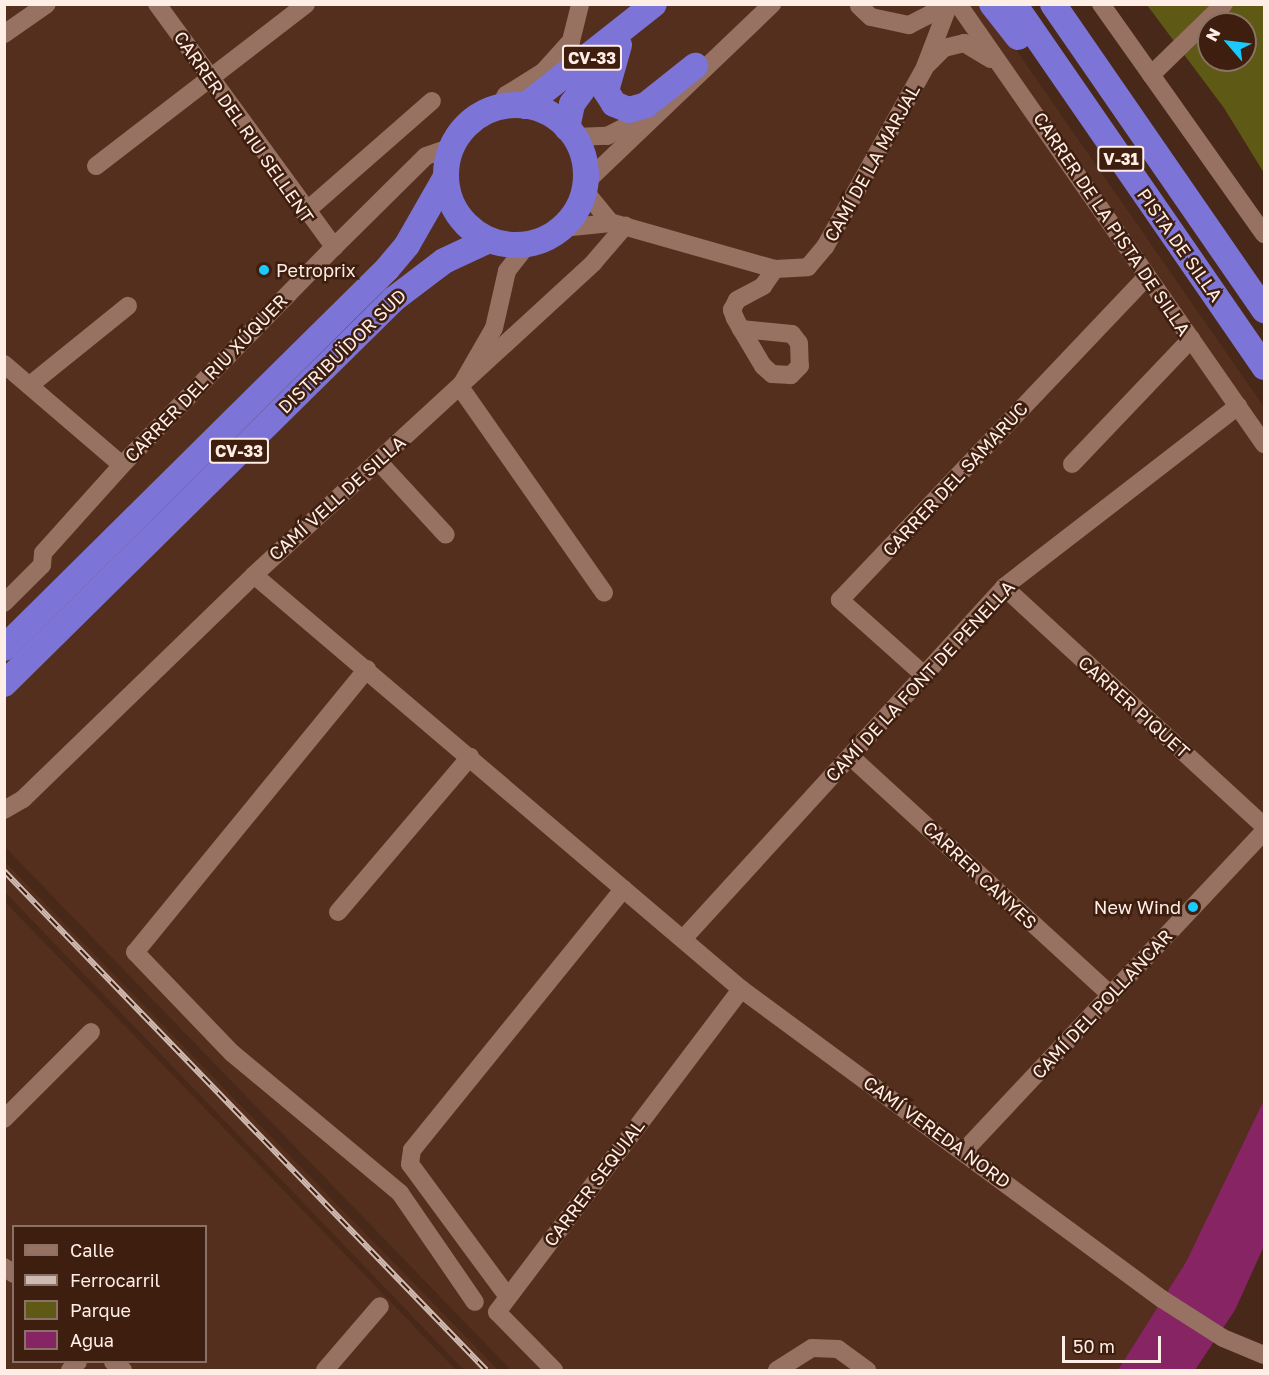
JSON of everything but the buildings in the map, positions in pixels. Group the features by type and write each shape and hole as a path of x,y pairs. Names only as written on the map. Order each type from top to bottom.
{"highway":[{"name":"CV-33","path":"489,240 458,215 446,177 452,147 471,122 499,107 525,106 571,132 580,90 654,4 587,63 525,106"},
{"path":"992,4 1021,41 1054,62"},
{"name":"PISTA DE SILLA","path":"1014,4 1264,367"},
{"name":"PISTA DE SILLA","path":"1053,4 1264,310"},
{"path":"1071,4 1082,22 1087,56"},
{"path":"619,45 606,91 614,104 628,110 646,105 694,66"},
{"path":"489,240 528,244 562,228 585,187 584,159 571,132"},
{"name":"DISTRIBUÏDOR SUD","path":"4,648 387,269 407,245 446,177"},
{"name":"DISTRIBUÏDOR SUD","path":"4,684 394,299 444,261 489,240"}],"street":[{"path":"4,34 47,4"},
{"name":"CARRER DEL RIU SELLENT","path":"156,4 304,213 334,247"},
{"path":"96,166 306,4"},
{"path":"499,107 506,95 543,72 571,41 580,4"},
{"path":"694,66 757,4"},
{"path":"618,224 585,187 772,4"},
{"name":"CARRER DE LA PISTA DE SILLA","path":"958,4 1010,74 1147,277 1264,444"},
{"path":"1101,4 1264,234"},
{"path":"1151,75 1224,4"},
{"path":"859,6 871,17 909,25 948,5"},
{"name":"CAMÍ DE LA MARJAL","path":"562,228 618,224 775,269 808,267 825,247 925,67 948,5"},
{"name":"CAMÍ DE LA MARJAL","path":"925,67 944,48 964,43 1010,74"},
{"name":"CV-33","path":"571,132 607,136 638,122 694,66"},
{"path":"304,213 432,101"},
{"name":"CARRER DEL RIU XÚQUER","path":"4,603 42,566 43,553 122,465 334,247 426,156 452,147"},
{"name":"CAMÍ VELL DE SILLA","path":"618,224 594,262 254,575 623,889"},
{"path":"528,244 507,271 494,328 460,387 604,593"},
{"path":"741,329 733,304 763,286 775,269"},
{"name":"CARRER DEL SAMARUC","path":"924,675 840,600 1147,277"},
{"path":"30,385 128,306"},
{"path":"1072,464 1191,339"},
{"path":"4,363 122,465"},
{"name":"CAMÍ DE LA FONT DE PENELLA","path":"683,939 1004,587 1238,406"},
{"path":"378,461 446,535"},
{"path":"4,810 23,799 254,575"},
{"name":"CARRER PIQUET","path":"1004,587 1264,826"},
{"path":"367,669 135,952 232,1053 400,1193 475,1302"},
{"name":"CARRER CANYES","path":"850,756 1111,995"},
{"path":"338,912 470,757"},
{"name":"CAMÍ DEL POLLANCAR","path":"964,1151 1264,832"},
{"path":"508,1297 410,1164 412,1150 623,889"},
{"name":"CAMÍ VEREDA NORD","path":"623,889 741,989 1162,1299 1222,1338 1264,1355"},
{"name":"CARRER SEQUIAL","path":"554,1371 497,1312 741,989"},
{"path":"4,1119 91,1032"},
{"path":"325,1371 380,1306"},
{"path":"777,1371 812,1348 838,1349 867,1371"}],"shaded area":[{"path":"4,5 985,5 1264,407 1264,1100 1186,1262 1118,1370 511,1370 5,847"},
{"path":"4,861 498,1370 464,1370 5,892"},
{"path":"4,901 195,1098 456,1370 5,1370"}],"green space":[{"path":"1147,5 1264,5 1264,173 1224,108 1197,72 1257,72 1257,12 1197,12 1197,72"}],"water":[{"path":"1264,1100 1264,1246 1235,1310 1195,1370 1118,1370 1186,1262"}],"railway":[{"path":"4,871 486,1370"}],"place":[{"name":"Petroprix","path":"264,270"},
{"name":"New Wind","path":"1193,907"}]}
